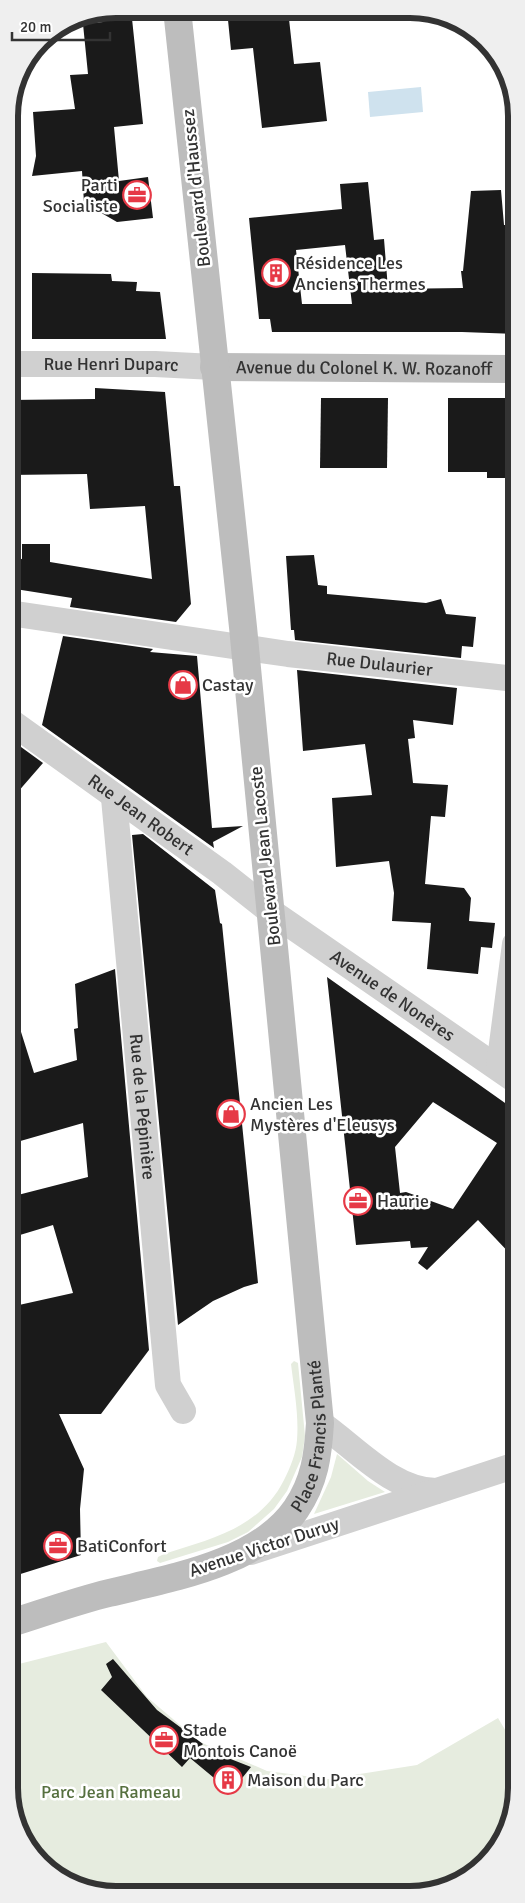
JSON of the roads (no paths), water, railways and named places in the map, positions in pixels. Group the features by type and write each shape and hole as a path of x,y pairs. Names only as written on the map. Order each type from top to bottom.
{"main road":[{"name":"Boulevard d'Haussez","path":"179,18 214,367"},
{"name":"Avenue du Colonel K. W. Rozanoff","path":"214,367 508,369"},
{"name":"Boulevard Jean Lacoste","path":"214,367 244,648 312,1344"},
{"name":"Place Francis Planté","path":"236,1557 278,1530 296,1509 317,1466 320,1423 312,1344"},
{"name":"Avenue Victor Duruy","path":"18,1621 236,1557"}],"street":[{"name":"Rue Henri Duparc","path":"18,364 214,367"},
{"name":"Rue Dulaurier","path":"18,615 244,648 508,678"},
{"name":"Rue Jean Robert","path":"18,728 114,798 222,873 270,911"},
{"name":"Rue de la Pépinière","path":"114,798 168,1385 183,1411"},
{"name":"Avenue de Nonères","path":"270,911 507,1073"},
{"path":"320,1423 362,1456 407,1485 421,1491 436,1491"},
{"name":"Avenue Victor Duruy","path":"236,1557 507,1468"}],"water":[{"path":"421,87 423,112 370,117 368,92"}],"place":[{"name":"Parti Socialiste","path":"137,195"},
{"name":"Résidence Les Anciens Thermes","path":"276,273"},
{"name":"Castay","path":"183,685"},
{"name":"Ancien Les Mystères d'Eleusys","path":"231,1114"},
{"name":"Haurie","path":"358,1201"},
{"name":"BatiConfort","path":"58,1546"},
{"name":"Stade Montois Canoë","path":"164,1740"},
{"name":"Maison du Parc","path":"228,1780"}],"park label":[{"name":"Parc Jean Rameau","path":"111,1792"}]}
